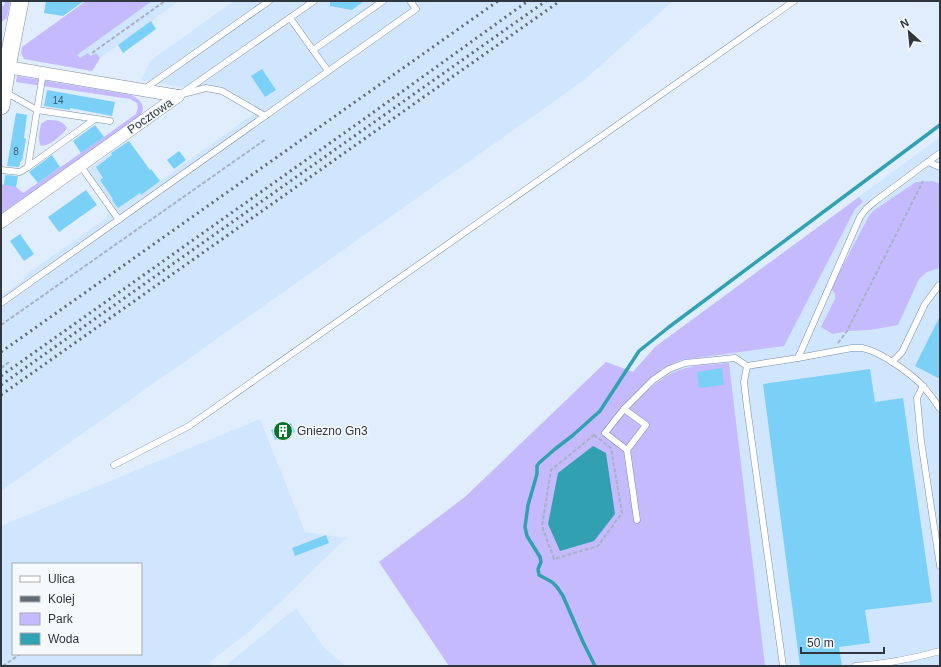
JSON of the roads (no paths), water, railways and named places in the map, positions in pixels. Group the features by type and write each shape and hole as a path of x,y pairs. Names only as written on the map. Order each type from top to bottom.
{"street":[{"path":"2,98 4,66 20,1"},
{"name":"Pocztowa","path":"4,66 178,96"},
{"name":"Pocztowa","path":"1,222 178,96"}],"lane":[{"path":"143,90 269,1"},
{"path":"178,96 314,1"},
{"path":"313,50 383,1"},
{"path":"1,303 416,9 410,1"},
{"path":"114,465 189,426 794,1"},
{"path":"290,18 328,71"},
{"path":"28,167 43,73"},
{"path":"178,96 206,88 222,91 265,116"},
{"path":"2,98 37,110 110,121"},
{"path":"1,170 20,172 95,119"},
{"path":"798,358 860,217 874,202 940,153"},
{"path":"928,162 940,167"},
{"path":"80,165 119,220"},
{"path":"892,362 902,352 925,304 940,285"},
{"path":"637,520 627,450 605,433 624,409 653,380 669,369 685,363 735,358 747,366 852,348 861,348 873,352 892,362 911,376 923,386 940,409"},
{"path":"747,366 744,382 783,666"},
{"path":"923,386 917,398 921,441 940,566"},
{"path":"624,409 646,425 627,450"},
{"path":"855,666 873,665 940,652"}],"water":[{"path":"593,446 606,453 615,514 594,541 560,551 548,524 558,473"}],"waterway":[{"path":"595,666 563,596 552,582 539,575 538,569 541,562 540,557 527,536 525,527 528,505 537,474 537,466 600,411 639,351 940,125"}],"railway":[{"path":"1,352 498,1"},
{"path":"1,376 528,1"},
{"path":"1,385 546,1"},
{"path":"1,395 560,1"}],"place":[{"name":"Gniezno Gn3","path":"283,431"}]}
